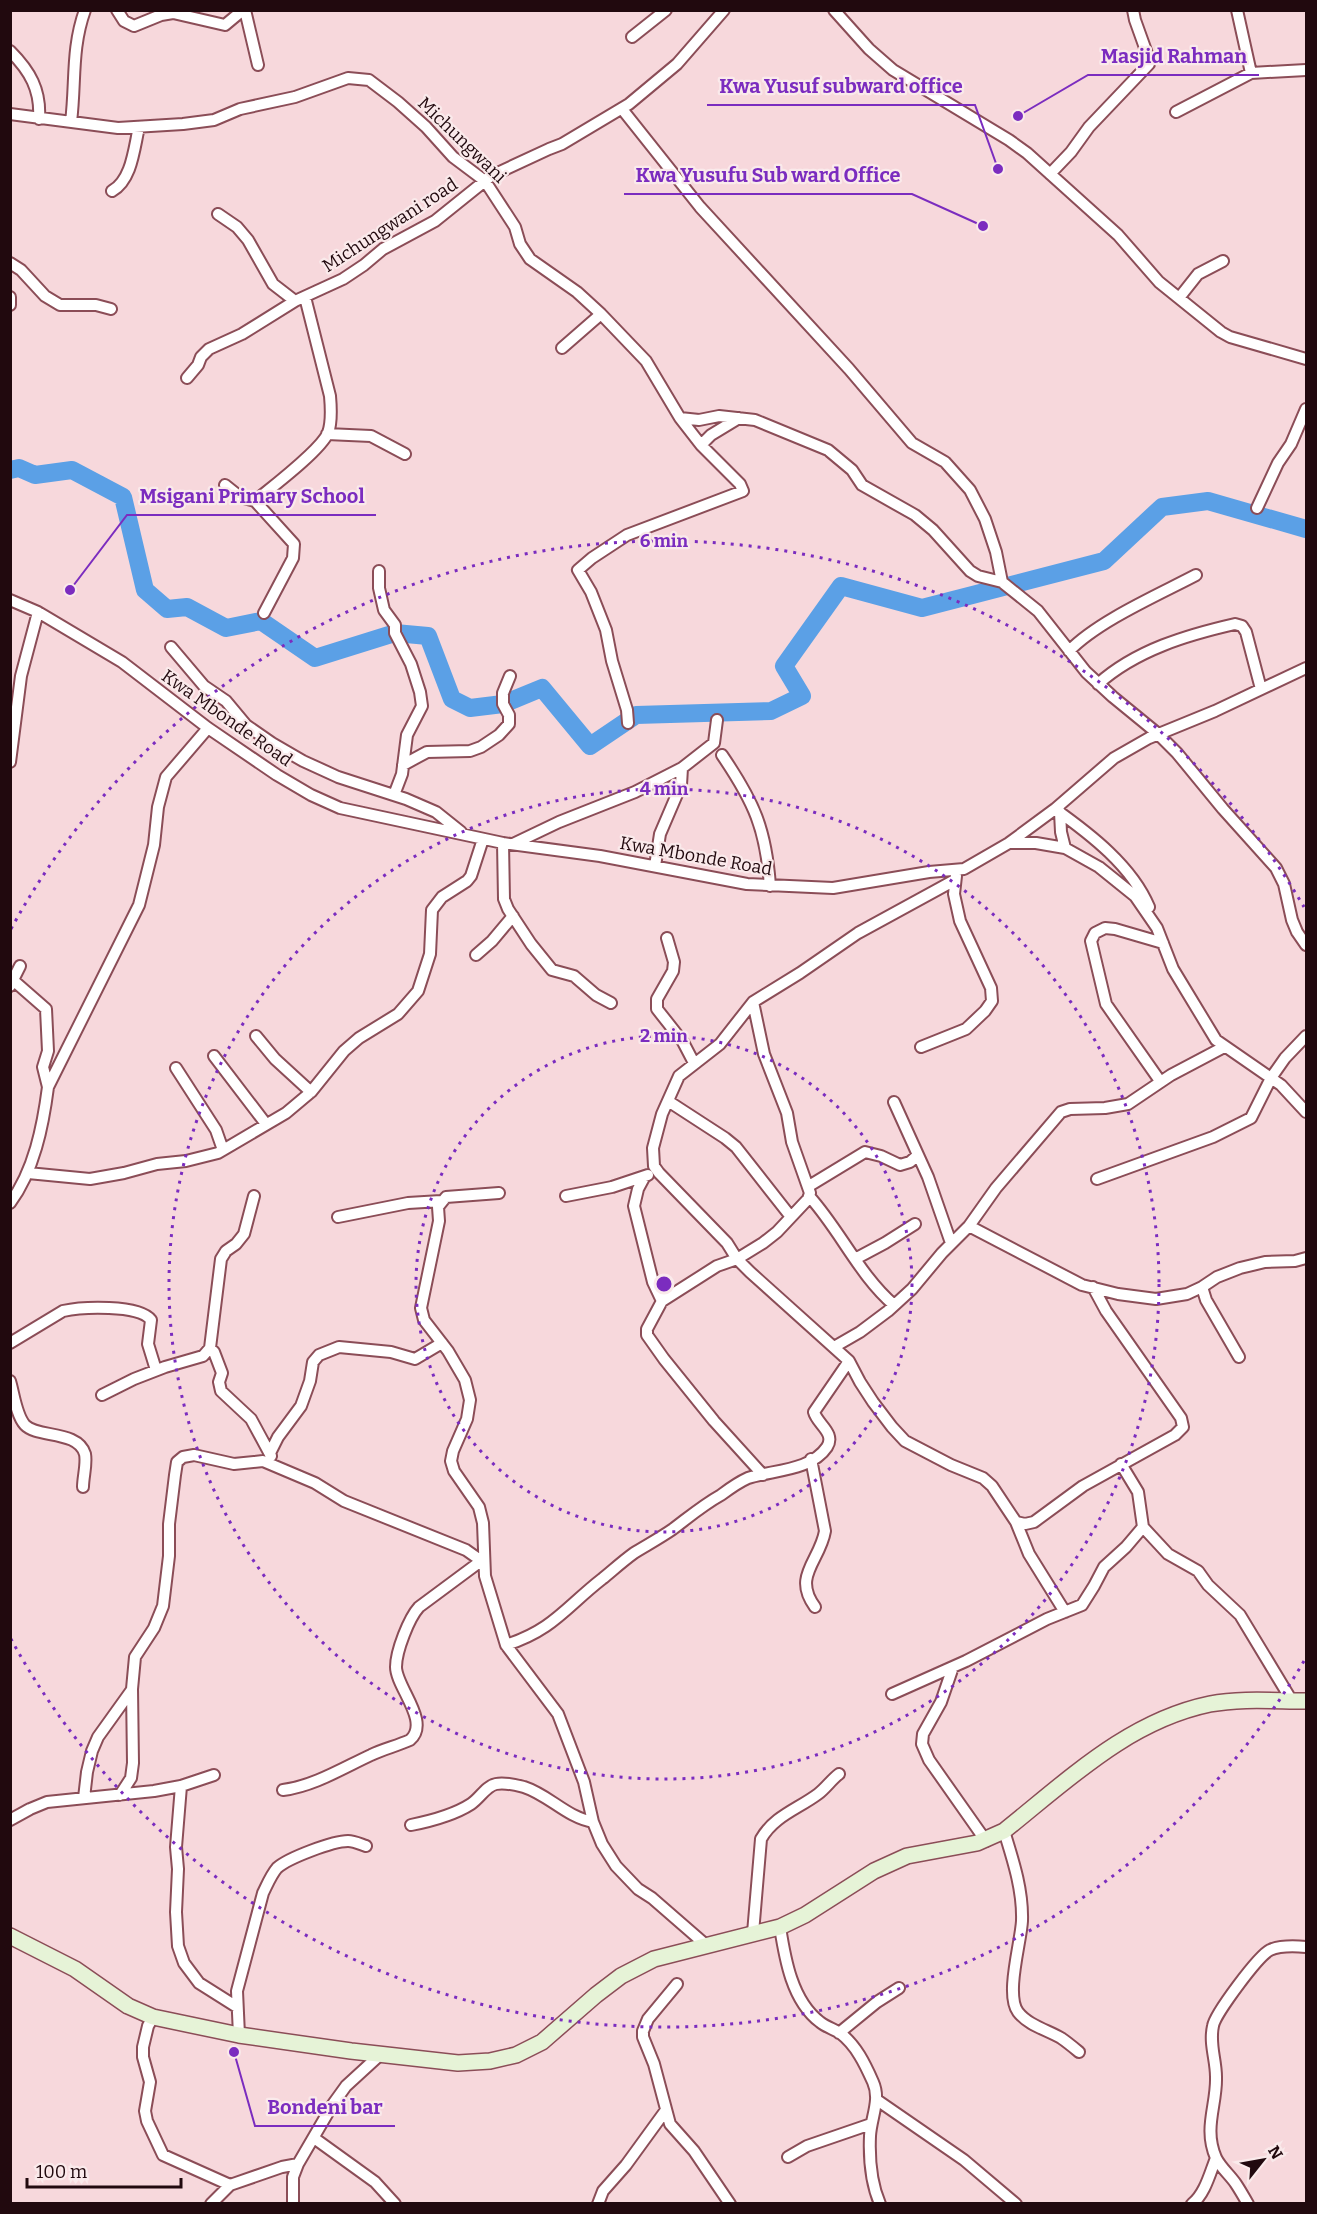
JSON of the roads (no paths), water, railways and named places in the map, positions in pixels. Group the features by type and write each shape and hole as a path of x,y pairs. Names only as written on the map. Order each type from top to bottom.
{"street":[{"path":"73,122 75,48 85,10"},
{"path":"117,10 124,21 134,26 161,15 173,13 225,25 244,10 258,65"},
{"path":"632,38 666,10"},
{"name":"Michungwani road","path":"187,378 209,349 242,334 300,299 343,279 383,249 435,221 499,172 562,144 622,109 677,64 724,10"},
{"path":"834,10 868,49 893,70 1009,140 1112,229 1146,269 1230,338 1306,359"},
{"path":"1050,174 1071,152 1089,127 1149,64 1133,10"},
{"path":"1237,10 1251,73"},
{"path":"10,51 29,72 36,88 40,105 39,119"},
{"path":"1176,112 1251,73 1306,70"},
{"name":"Michungwani","path":"10,114 118,128 214,120 240,109 295,97 348,78 362,79 376,84 398,102 426,127 453,157 485,182 515,227 520,244 530,259 577,292 646,361 680,418 701,445 740,484 743,491 627,535 578,570 591,592 606,630 612,661 627,710 628,723"},
{"path":"622,109 700,207 849,369 863,388 875,397 900,430 917,447 945,462 964,482 985,519 996,552 1002,582"},
{"path":"112,191 123,183 134,154 139,127"},
{"path":"218,214 237,227 248,240 273,284 300,299 330,396 331,409 327,434 293,470 255,501"},
{"path":"1179,298 1198,274 1223,261"},
{"path":"10,263 21,270 45,296 60,305 96,305 111,309"},
{"path":"10,297 10,305"},
{"path":"562,348 601,314"},
{"path":"1257,508 1278,464 1291,444 1306,409"},
{"path":"680,418 699,420 719,416 755,420 828,450 852,470 862,485 915,515 933,530 970,571 978,576 1002,582 1038,611 1086,672 1157,733 1279,872 1292,920 1306,945"},
{"path":"701,445 711,435 739,418"},
{"path":"327,434 371,436 405,454"},
{"path":"225,485 240,497 255,501 294,544 295,550 264,613"},
{"path":"379,571 379,588 384,610 395,625 395,633 411,664 422,706 407,735 402,774 394,795"},
{"path":"1069,651 1079,641 1125,612 1196,575"},
{"name":"Kwa Mbonde Road","path":"10,600 38,612 122,662 208,728 277,775 311,795 340,808 508,844 600,856 747,884 770,886 833,888 929,872 957,875 1058,810 1114,758 1157,733 1215,711 1306,668"},
{"path":"10,762 21,676 38,612"},
{"path":"1098,684 1118,666 1179,638 1235,624 1242,626 1246,632 1260,689"},
{"path":"171,647 204,686 226,701 246,725 272,743 338,777 394,795 436,812 465,835"},
{"path":"403,765 427,752 470,751 481,747 499,735 508,724 509,715 503,704 503,693 510,676"},
{"path":"611,1003 596,995 574,976 552,970 513,916 504,899 508,844 635,792 682,768 714,743 717,720"},
{"path":"10,1203 28,1173 45,1109 48,1087 139,905 154,845 158,807 166,777 208,728"},
{"path":"722,755 757,814 767,853 770,886"},
{"path":"655,866 660,834 681,785 682,768"},
{"path":"1058,810 1065,848"},
{"path":"1058,810 1098,843 1140,889 1173,969 1212,1035 1224,1047 1271,1077 1291,1094 1306,1112"},
{"path":"28,1173 90,1179 157,1164 186,1161 223,1150 286,1113 311,1092 344,1051 398,1014 418,991 430,954 432,910 442,897 471,876 483,839"},
{"path":"1009,843 1036,843 1065,848 1116,879 1135,896 1157,928"},
{"path":"957,875 858,933 753,1002 720,1044 679,1076 668,1101 653,1148 656,1170 727,1243 737,1259 849,1361 873,1402 905,1441 951,1465 983,1478 992,1485 1016,1522 1029,1554 1065,1612"},
{"path":"921,1047 966,1029 992,1001 991,988 960,921 954,894 957,875"},
{"path":"476,955 513,916"},
{"path":"1160,1081 1106,1004 1091,941 1095,933 1105,928 1162,943"},
{"path":"667,938 674,962 673,971 657,999 657,1010 683,1042 694,1063"},
{"path":"20,966 12,984 46,1009 48,1051 43,1067 48,1087"},
{"path":"753,1002 764,1054 788,1113 792,1142 809,1191 877,1290 894,1305"},
{"path":"256,1036 275,1059 311,1092"},
{"path":"1097,1179 1213,1137 1248,1120 1254,1115 1271,1077 1306,1036"},
{"path":"834,1347 860,1332 912,1289 951,1243 969,1226 996,1188 1061,1112 1070,1109 1106,1108 1128,1104 1160,1081 1224,1047"},
{"path":"214,1056 266,1124"},
{"path":"176,1068 216,1130 223,1150"},
{"path":"668,1101 725,1138 736,1148 791,1217"},
{"path":"894,1102 928,1177 951,1243"},
{"path":"763,1475 714,1421 647,1335 647,1329 662,1301 717,1266 737,1259 777,1232 791,1217 809,1191 865,1152 881,1156 900,1165 910,1162 918,1155"},
{"path":"566,1196 612,1186 645,1176 656,1170"},
{"path":"645,1176 638,1189 634,1206 653,1281 662,1301"},
{"path":"499,1193 446,1197 438,1207 439,1221 433,1258 421,1308 424,1320 442,1343 465,1380 470,1400 468,1419 453,1451 451,1461 454,1471 479,1507 483,1523 482,1562 489,1596 506,1645 558,1714 584,1782 593,1822 602,1844 624,1876 706,1945"},
{"path":"102,1395 156,1371 203,1356 210,1348 221,1259 244,1234 254,1196"},
{"path":"338,1217 408,1203 441,1201"},
{"path":"855,1259 915,1224"},
{"path":"969,1226 1082,1285 1118,1294 1156,1299 1187,1294 1217,1277 1240,1268 1265,1262 1295,1261 1306,1258"},
{"path":"1016,1522 1025,1524 1034,1522 1083,1486 1180,1431 1183,1421 1106,1311 1093,1287"},
{"path":"1202,1287 1206,1300 1239,1357"},
{"path":"10,1343 63,1311 116,1309 141,1312 151,1320 148,1344 156,1371"},
{"path":"270,1453 278,1437 301,1406 310,1382 313,1362 319,1355 339,1347 391,1352 415,1359 442,1343"},
{"path":"210,1348 214,1352 222,1373 219,1382 221,1390 251,1419 278,1466"},
{"path":"506,1645 544,1629 633,1554 671,1530 700,1507 747,1479 798,1467 819,1455 828,1445 829,1435 825,1427 815,1418 814,1412 849,1361"},
{"path":"10,1381 21,1420 27,1427 33,1431 59,1435 81,1448 85,1455 83,1487"},
{"path":"120,1795 131,1778 133,1763 132,1689 135,1657 154,1628 163,1606 169,1556 169,1524 177,1462 183,1456 194,1455 234,1464 263,1461 278,1466 344,1501 466,1550 482,1562"},
{"path":"811,1460 825,1531 824,1539 808,1570 806,1580 806,1591 815,1607"},
{"path":"1121,1464 1138,1492 1143,1527 1168,1554 1198,1571 1208,1585 1240,1615 1299,1701"},
{"path":"892,1694 953,1667 1047,1619 1082,1605 1104,1567 1143,1527"},
{"path":"283,1790 297,1788 339,1771 415,1736 417,1726 413,1711 396,1667 412,1614 419,1606 482,1562"},
{"path":"953,1667 941,1702 926,1726 922,1744 928,1760 986,1841"},
{"path":"84,1798 87,1772 98,1737 132,1689"},
{"path":"10,1936 75,1969 128,2006 153,2017 239,2036 351,2051 458,2063 490,2061 516,2055 542,2042 621,1976 654,1959 780,1927 805,1915 874,1871 907,1856 986,1841 1004,1831 1108,1748 1137,1730 1180,1712 1211,1704 1299,1701"},
{"path":"753,1934 761,1839 767,1829 780,1817 819,1793 839,1774"},
{"path":"10,1820 47,1802 154,1791 181,1786 214,1775"},
{"path":"411,1825 427,1822 465,1807 496,1784 524,1787 574,1817 593,1822"},
{"path":"181,1786 176,1847 178,1946 184,1963 199,1983 237,2007"},
{"path":"1004,1831 1021,1894 1022,1921 1014,1974 1016,2009 1023,2018 1063,2039 1079,2052"},
{"path":"239,2036 237,2007 239,1980 263,1893 278,1868 305,1854 345,1840 366,1846"},
{"path":"780,1927 786,1965 802,2002 819,2022 840,2033 854,2047 875,2085 877,2100 871,2124 870,2164 880,2204"},
{"path":"1248,2204 1216,2158 1210,2117 1216,2077 1212,2049 1213,2023 1241,1980 1259,1959 1270,1951 1283,1947 1306,1947"},
{"path":"677,1984 655,2009 643,2031 670,2124 694,2151 730,2204"},
{"path":"840,2033 877,2002 899,1988"},
{"path":"153,2017 148,2026 143,2047 143,2057 150,2082 145,2111 158,2147 170,2160 230,2185"},
{"path":"293,2204 293,2177 298,2164 333,2104 346,2086 382,2053"},
{"path":"877,2100 964,2160 1016,2204"},
{"path":"598,2204 603,2191 644,2142 666,2110"},
{"path":"788,2157 807,2146 871,2124"},
{"path":"314,2138 375,2182 395,2204"},
{"path":"1192,2204 1204,2187 1216,2158"},
{"path":"211,2204 230,2185 282,2167 298,2164"}],"waterway":[{"path":"10,470 19,468 35,475 72,470 123,497 145,590 167,609 187,607 226,628 261,621 315,658 395,633 428,636 452,699 470,708 503,704 542,688 590,746 636,715 771,711 802,696 784,666 841,586 922,608 1104,561 1162,507 1208,501 1306,529"}],"place":[{"name":"Masjid Rahman","path":"1018,116"},
{"name":"Kwa Yusuf subward office","path":"998,169"},
{"name":"Kwa Yusufu Sub ward Office","path":"983,226"},
{"name":"Msigani Primary School","path":"70,590"},
{"name":"Bondeni bar","path":"234,2052"}]}
